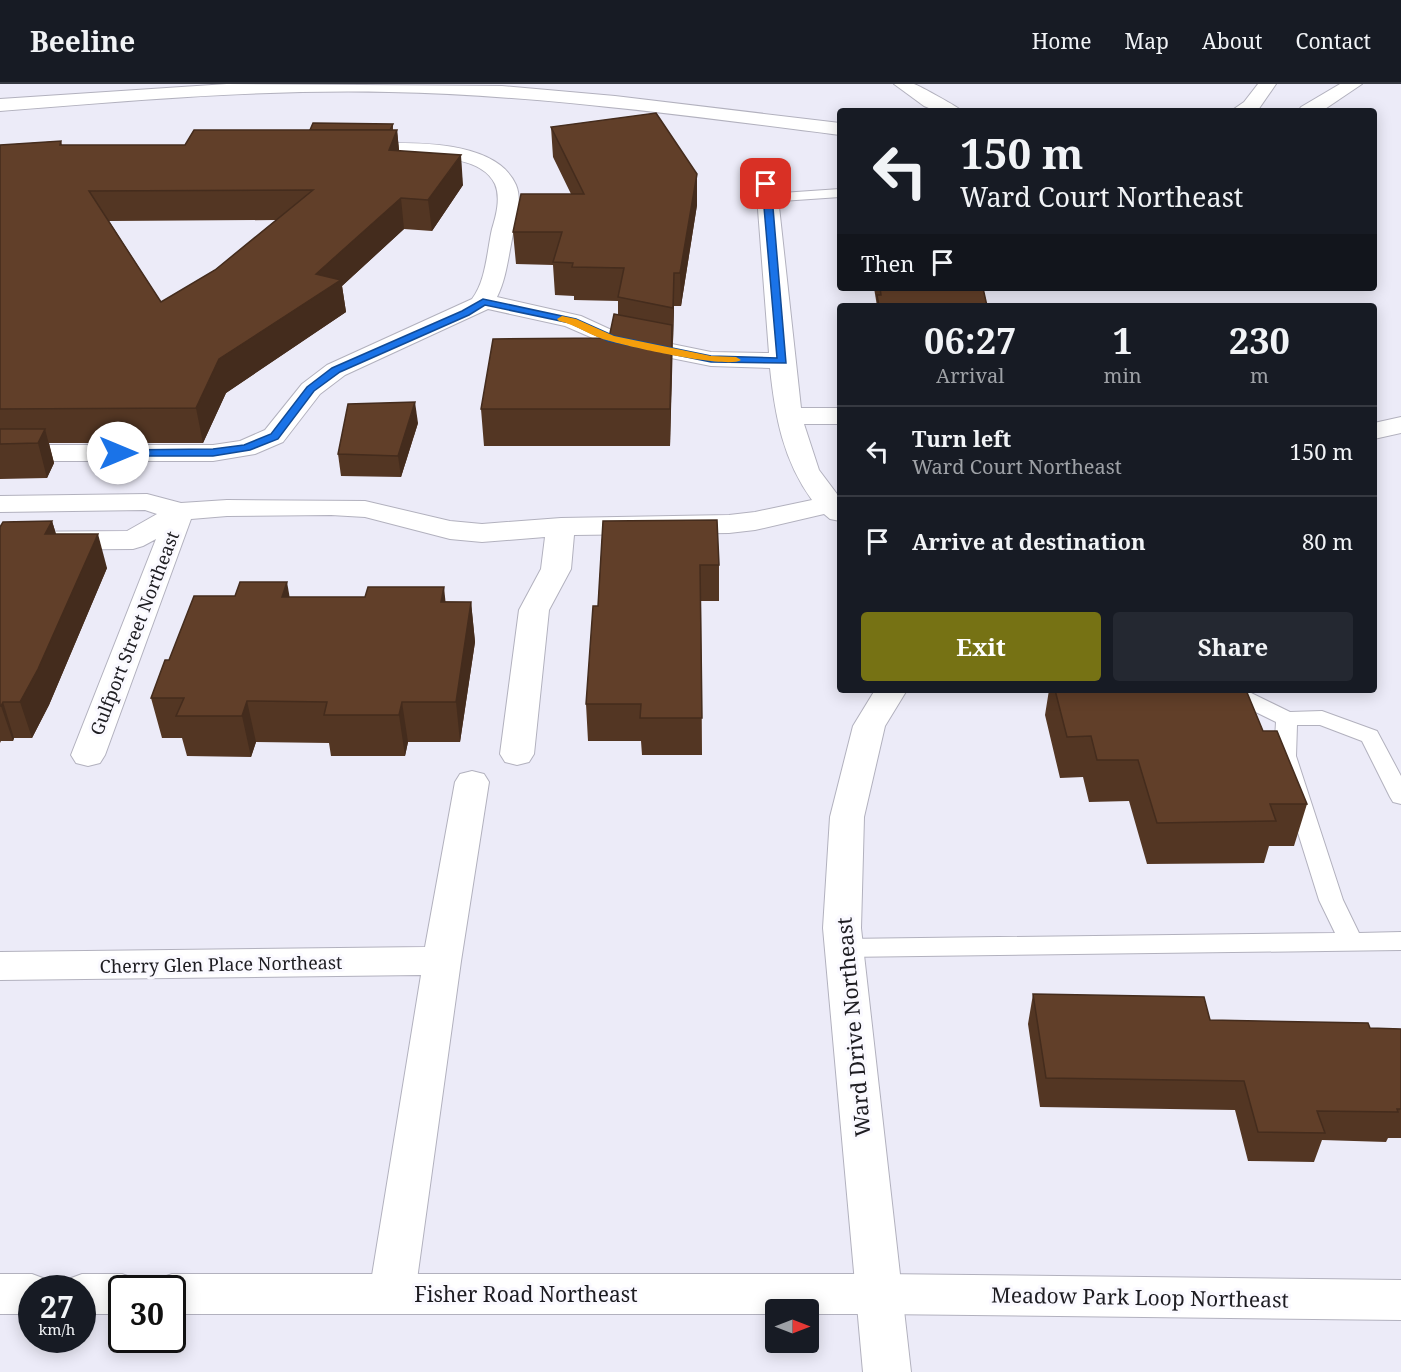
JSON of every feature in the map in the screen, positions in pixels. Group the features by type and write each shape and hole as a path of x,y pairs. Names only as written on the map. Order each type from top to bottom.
{"main road":[{"path":"903,84 945,108"},
{"path":"1247,108 1267,84"},
{"path":"1313,108 1353,84"},
{"path":"0,88 23,85"},
{"path":"0,105 189,92 293,87 389,86 472,89 568,97 837,129"},
{"path":"0,453 213,453 246,448 274,436 310,389 336,370 465,313 483,302 491,283 508,208 506,187 500,174 483,162 422,150 333,150"},
{"path":"0,504 147,502 180,512 227,508 365,509 450,530 482,533 561,527 729,524 835,508 812,479 799,454 790,416 782,361 765,170"},
{"path":"483,302 573,321 634,320"},
{"path":"573,321 611,339 711,359 782,361"},
{"path":"687,331 730,340 782,361"},
{"path":"790,416 837,416"},
{"path":"1377,430 1401,425"},
{"path":"0,541 133,540 180,512"},
{"name":"Gulfport Street Northeast","path":"88,755 180,512"},
{"path":"516,754 534,610 556,569 561,527"},
{"name":"Ward Drive Northeast","path":"887,1372 842,928 848,817 869,726 889,693"},
{"path":"392,1294 442,961 472,782"},
{"name":"Cherry Glen Place Northeast","path":"0,966 442,961"},
{"path":"0,1294 18,1294"},
{"name":"Fisher Road Northeast","path":"186,1294 879,1294"},
{"name":"Meadow Park Loop Northeast","path":"879,1294 1401,1300"}],"lane":[{"path":"767,198 837,193"},
{"path":"1234,693 1287,719 1322,718 1370,736 1401,797"},
{"path":"1287,719 1285,756 1331,900 1351,942"},
{"path":"843,948 1401,941"}],"building":[{"path":"656,113 697,174 680,273 674,273 673,308 618,297 624,268 572,267 573,263 553,262 562,232 513,232 521,194 584,194 551,127"},
{"path":"313,123 393,124 390,130 310,130"},
{"path":"194,130 397,130 389,150 461,155 428,200 401,198 316,274 341,280 219,359 196,408 0,409 0,145 61,141 60,145 185,145","holes":["313,190 215,270 161,302 89,191"]},
{"path":"880,291 984,291 986,303 878,303 877,295 881,295"},
{"path":"614,314 672,325 670,409 481,409 493,339 609,338"},
{"path":"415,402 398,456 338,454 348,404"},
{"path":"0,429 45,429 38,443 0,444"},
{"path":"717,520 719,565 700,565 702,718 640,718 641,704 586,704 593,606 598,606 603,521"},
{"path":"52,521 45,534 98,534 38,669 20,702 3,702 0,706 0,527 3,522"},
{"path":"240,582 287,582 282,597 365,597 368,587 444,587 441,602 471,602 456,702 402,702 399,715 324,715 327,702 247,701 242,716 176,716 184,698 151,698 165,660 169,660 194,596 235,596"},
{"path":"1056,693 1247,693 1263,731 1277,731 1307,804 1270,804 1276,821 1157,823 1138,760 1097,760 1091,736 1067,737"},
{"path":"1033,994 1204,997 1210,1020 1368,1023 1370,1028 1401,1029 1401,1109 1397,1109 1398,1112 1317,1111 1325,1133 1258,1132 1244,1081 1046,1078"}],"slow traffic":[{"path":"562,319 573,321 611,339 711,359 736,360"}],"route":[{"path":"118,453 213,453 246,448 274,436 310,389 336,370 465,313 483,302 573,321 611,339 711,359 782,361 766,184"}]}
